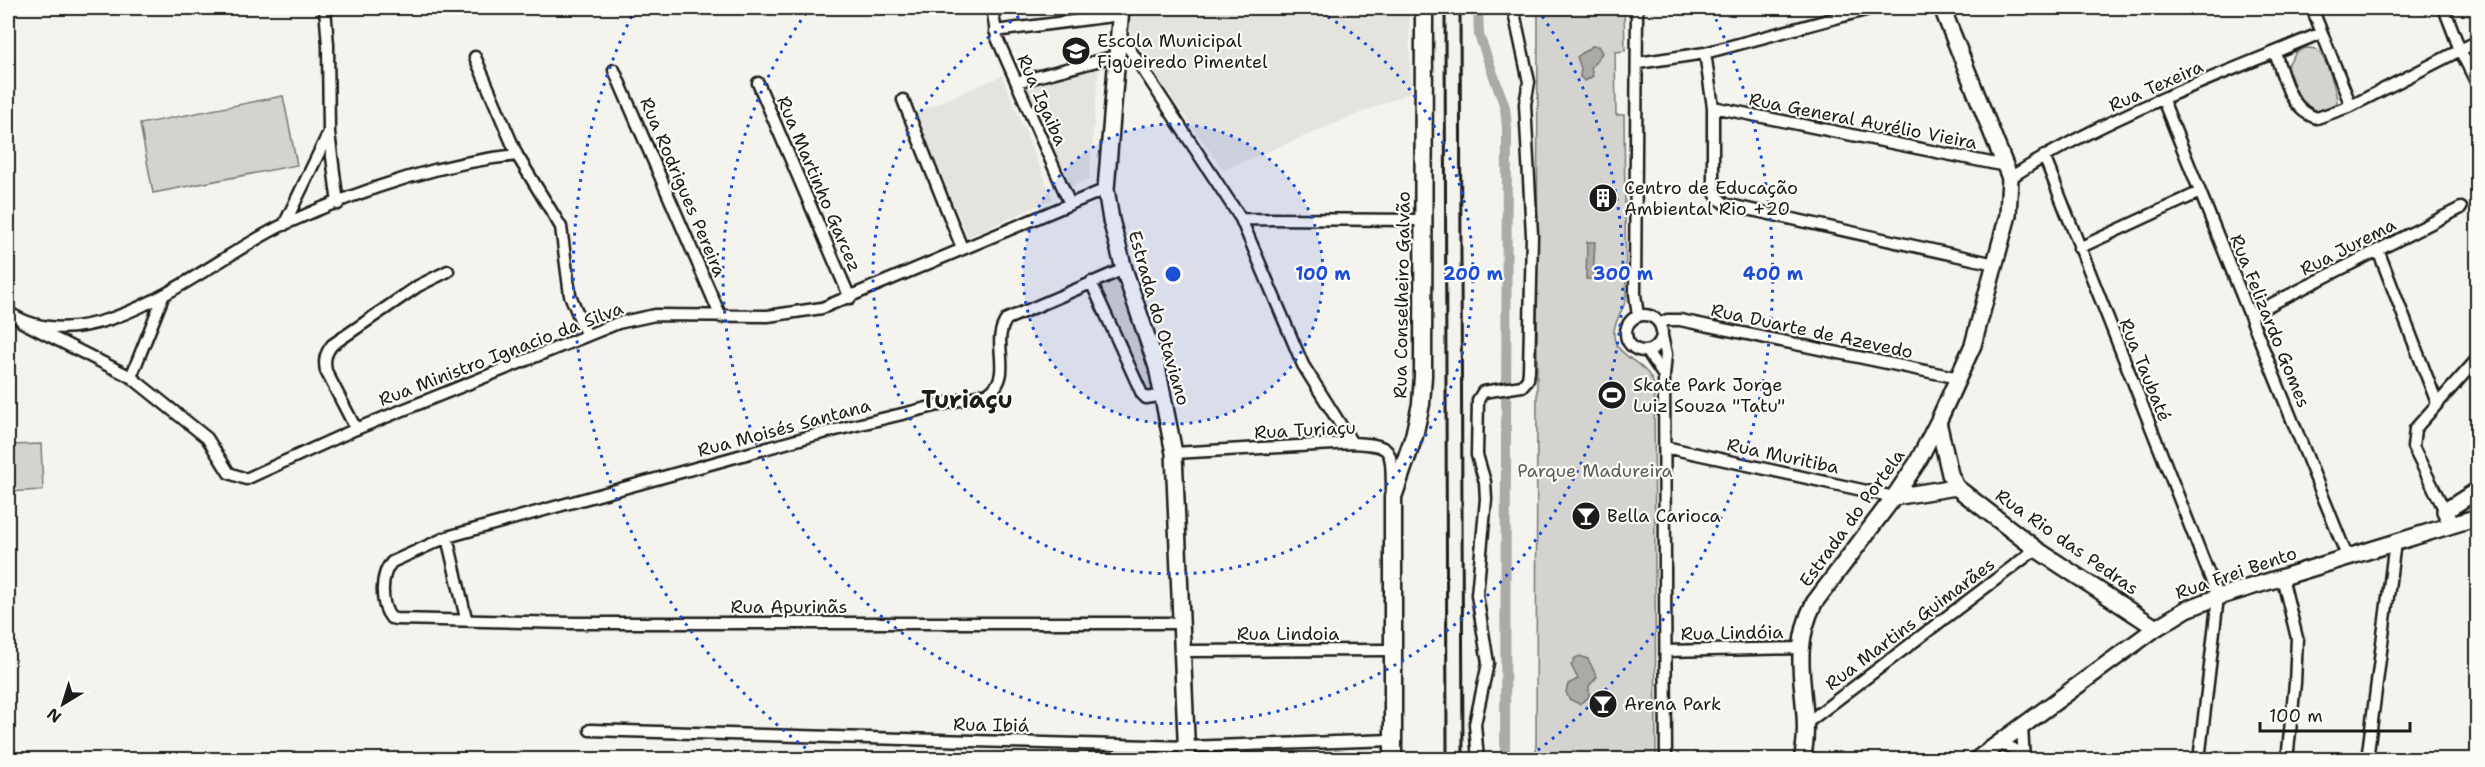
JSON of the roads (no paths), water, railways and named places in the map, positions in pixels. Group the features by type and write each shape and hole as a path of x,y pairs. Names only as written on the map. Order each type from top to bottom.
{"main road":[{"name":"Rua Conselheiro Galvão","path":"1393,759 1393,497 1414,436 1421,404 1424,343 1422,220 1424,8"}],"street":[{"path":"325,8 328,45 329,132 338,204"},
{"name":"Rua Igaiba","path":"992,8 995,31 1070,204"},
{"path":"1478,759 1475,724 1488,663 1478,610 1481,535 1486,499 1485,482 1477,455 1478,400 1483,392 1522,386 1528,379 1529,371 1532,235 1525,104 1529,82 1513,8"},
{"path":"1637,8 1635,294 1638,316"},
{"path":"1638,63 1705,53 1873,8"},
{"path":"2312,8 2351,106"},
{"path":"2444,8 2460,50 2478,86"},
{"name":"Estrada do Portela","path":"1802,758 1804,725 1800,648 1803,628 1814,603 1917,463 1938,422 1973,345 2008,215 2008,172 1947,9"},
{"path":"995,31 1121,11"},
{"name":"Estrada do Otaviano","path":"1121,11 1106,189 1111,220 1124,269 1151,347 1164,395 1174,453 1186,753"},
{"path":"1119,32 1241,219 1303,365 1352,443"},
{"name":"Rua Texeira","path":"2008,172 2163,100 2321,33"},
{"path":"2275,53 2288,90 2302,112 2317,118 2351,106 2478,41"},
{"path":"1705,53 1713,107 1713,190 1725,204 1995,264"},
{"path":"1017,82 1116,56"},
{"path":"475,57 517,155 561,227 570,295 586,334"},
{"name":"Rua Rodrigues Pereira","path":"614,70 721,317"},
{"name":"Rua Martinho Garcez","path":"758,83 850,298"},
{"path":"903,100 962,248"},
{"name":"Rua Felizardo Gomes","path":"2163,100 2347,556"},
{"name":"Rua General Aurélio Vieira","path":"1713,107 2008,172"},
{"path":"284,225 329,132"},
{"path":"22,322 72,326 120,315 163,297 284,225 413,176 477,160 517,155"},
{"name":"Rua Taubaté","path":"2044,156 2218,597"},
{"name":"Rua Ministro Ignacio da Silva","path":"8,312 22,322 131,377 207,438 224,467 238,478 246,479 356,429 519,364 586,334 618,323 655,315 721,317 797,314 850,298 962,248 1106,189"},
{"path":"2079,248 2200,192"},
{"name":"Rua Jurema","path":"2250,315 2461,208"},
{"path":"1241,219 1422,220"},
{"path":"2378,250 2437,403"},
{"name":"Rua Moisés Santana","path":"396,619 391,618 387,612 383,578 386,568 392,562 447,537 811,436 989,393 1002,377 1001,329 1006,319 1124,269"},
{"path":"356,429 326,371 324,361 327,352 332,345 418,286 448,271"},
{"path":"1091,282 1142,394 1146,398 1164,395"},
{"path":"131,377 163,297"},
{"path":"1662,336 1657,346 1647,351 1635,348 1626,334 1629,323 1638,316 1648,315 1660,324 1666,354 1664,376 1666,759"},
{"name":"Rua Duarte de Azevedo","path":"1660,324 1667,320 1680,320 1959,378"},
{"path":"1647,351 1664,376"},
{"path":"2452,525 2413,447 2412,437 2415,429 2478,358"},
{"path":"1894,497 1956,487 1950,474 1938,422"},
{"name":"Rua Turiaçu","path":"1174,453 1352,443 1386,447 1391,460 1393,497"},
{"name":"Rua Muritiba","path":"1665,447 1894,497"},
{"name":"Rua Rio das Pedras","path":"1956,487 2036,549 2156,628"},
{"path":"2445,511 2478,490"},
{"name":"Rua Frei Bento","path":"1976,759 2156,628 2187,609 2347,556 2478,517"},
{"path":"447,537 465,618"},
{"path":"2367,759 2395,542"},
{"name":"Rua Martins Guimarães","path":"1804,725 2036,549"},
{"path":"2282,577 2297,638 2287,759"},
{"path":"2199,759 2218,597"},
{"name":"Rua Apurinãs","path":"396,619 465,618 571,623 1182,623"},
{"name":"Rua Lindóia","path":"1666,651 1800,648"},
{"name":"Rua Lindoia","path":"1183,651 1393,651"},
{"path":"2022,727 2024,758"},
{"name":"Rua Ibiá","path":"590,730 1186,753 1392,740"},
{"path":"1997,744 2012,748 2024,758"}],"waterway":[{"path":"1478,8 1479,35 1505,107 1507,128 1505,760"}],"railway":[{"path":"1445,8 1447,760"},
{"path":"1460,8 1463,760"}],"place":[{"name":"Escola Municipal Figueiredo Pimentel","path":"1076,51"},
{"name":"Centro de Educação Ambiental Rio +20","path":"1603,198"},
{"name":"Skate Park Jorge Luiz Souza \"Tatu\"","path":"1612,395"},
{"name":"Bella Carioca","path":"1586,516"},
{"name":"Arena Park","path":"1603,704"}],"district":[{"name":"Turiaçu","path":"967,400"}],"park label":[{"name":"Parque Madureira","path":"1595,471"}]}
